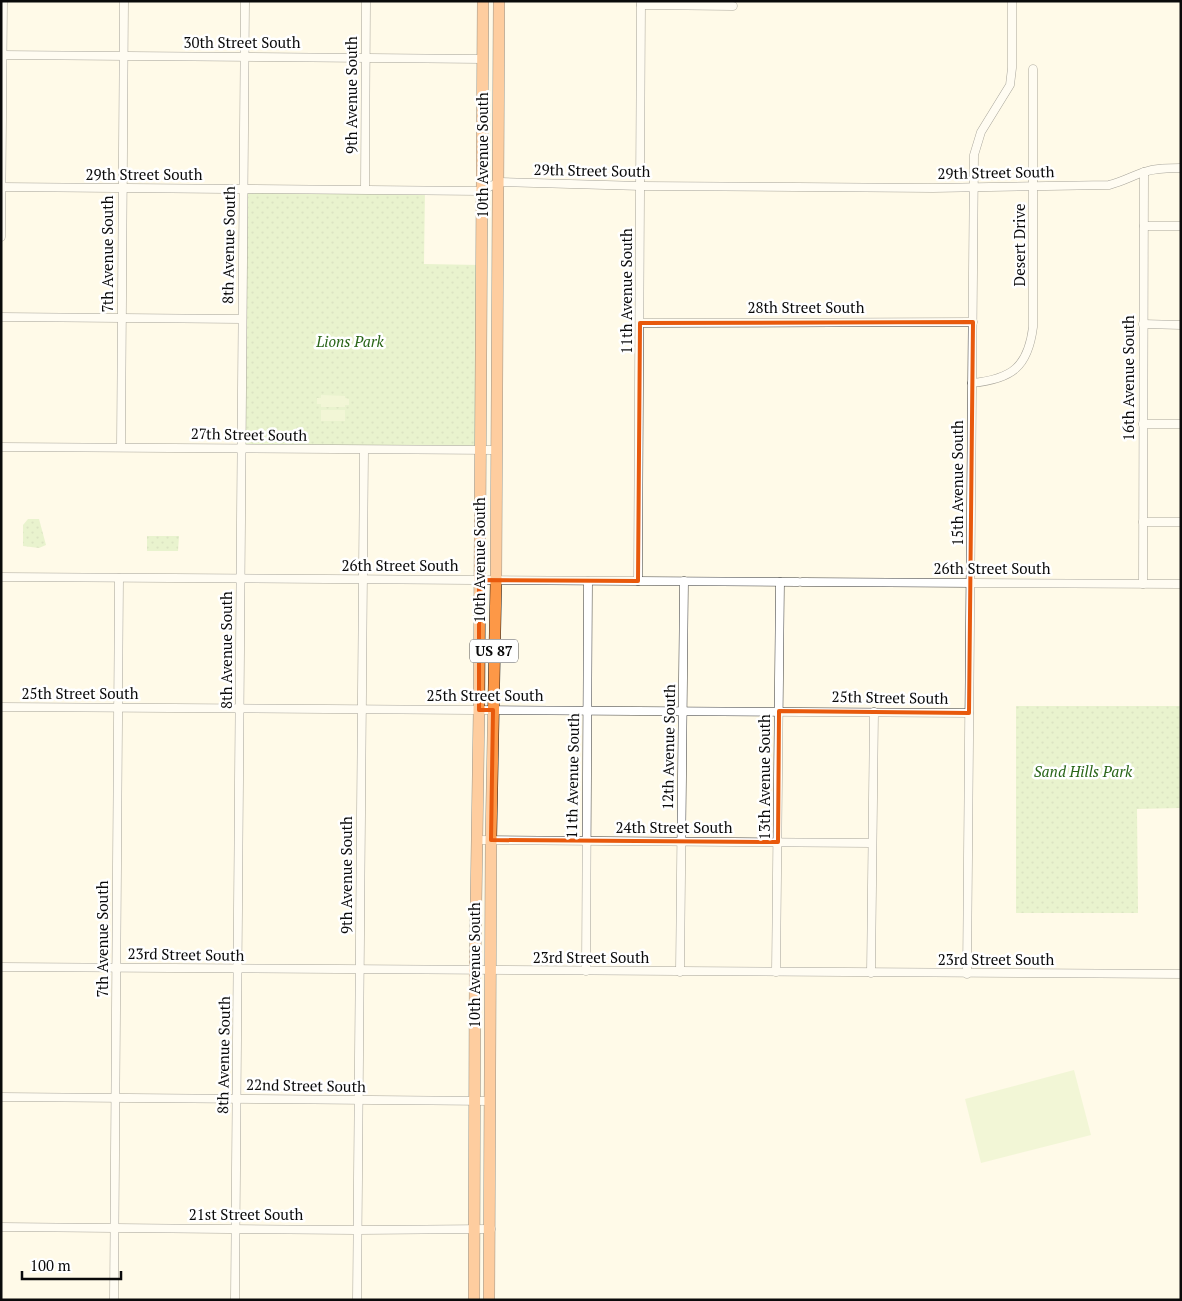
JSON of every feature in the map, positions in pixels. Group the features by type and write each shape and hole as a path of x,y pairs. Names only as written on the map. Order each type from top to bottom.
{"highway":[{"name":"10th Avenue South","path":"474,1300 483,1"},
{"name":"10th Avenue South","path":"489,1300 491,840 496,580 495,450 499,182 499,1"}],"street":[{"path":"1,237 3,1"},
{"name":"7th Avenue South","path":"121,447 124,1"},
{"name":"8th Avenue South","path":"235,1300 245,1"},
{"name":"9th Avenue South","path":"365,189 366,1"},
{"name":"15th Avenue South","path":"967,974 974,155 980,132 1010,85 1012,68 1012,1"},
{"path":"641,3 733,6"},
{"name":"11th Avenue South","path":"638,581 641,3"},
{"name":"30th Street South","path":"2,55 483,59"},
{"name":"Desert Drive","path":"972,383 992,381 1015,370 1025,358 1031,343 1033,327 1033,69"},
{"name":"29th Street South","path":"2,187 481,191 499,182 641,186 932,188 1109,185 1123,182 1144,172 1161,168 1181,168"},
{"name":"16th Avenue South","path":"1143,584 1144,172"},
{"path":"1144,226 1181,226"},
{"path":"1,317 242,319"},
{"name":"28th Street South","path":"640,323 973,322"},
{"path":"1143,324 1181,325"},
{"path":"1143,424 1181,424"},
{"name":"27th Street South","path":"1,447 495,450"},
{"name":"9th Avenue South","path":"356,1300 364,450"},
{"path":"1143,522 1181,522"},
{"name":"26th Street South","path":"1,577 1181,584"},
{"name":"7th Avenue South","path":"114,1300 119,578"},
{"name":"11th Avenue South","path":"586,971 588,581"},
{"name":"12th Avenue South","path":"680,972 684,581"},
{"name":"13th Avenue South","path":"776,972 780,582"},
{"name":"25th Street South","path":"1,707 969,713"},
{"path":"871,973 874,712"},
{"name":"24th Street South","path":"476,840 872,843"},
{"name":"23rd Street South","path":"1,967 239,970 1181,974"},
{"name":"22nd Street South","path":"1,1097 490,1101"},
{"name":"21st Street South","path":"1,1227 357,1230 490,1229"}],"highlighted area":[{"path":"973,322 969,713 779,711 778,842 491,840 493,710 479,710 479,580 638,581 640,323"}],"green space":[{"name":"Lions Park","path":"244,189 425,190 424,264 481,265 480,451 242,449"},
{"path":"321,395 345,396 345,398 349,399 349,405 345,405 345,407 321,407 321,404 317,404 317,398 321,398"},
{"path":"321,410 345,410 345,421 321,421"},
{"path":"28,519 39,519 46,545 39,548 23,546 23,525"},
{"path":"147,536 179,536 178,551 147,551"},
{"name":"Sand Hills Park","path":"1016,706 1181,706 1181,808 1137,809 1138,913 1016,913"},
{"path":"1074,1070 1091,1135 981,1163 965,1099"}]}
